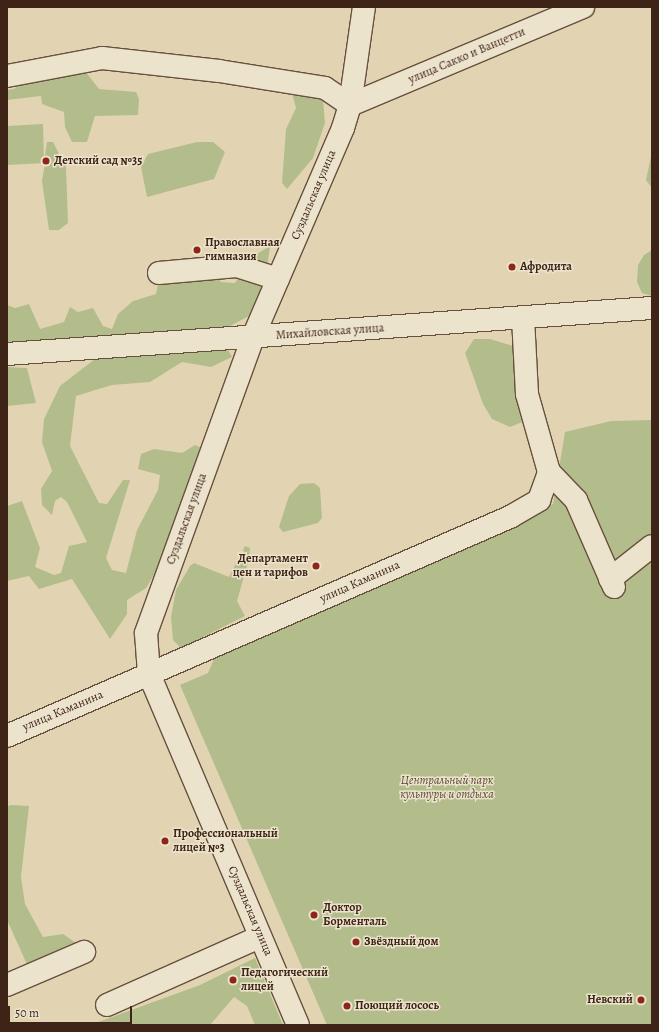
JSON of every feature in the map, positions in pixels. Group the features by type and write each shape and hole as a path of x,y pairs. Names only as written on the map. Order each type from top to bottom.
{"street":[{"name":"Суздальская улица","path":"298,1025 149,674 146,633 253,337 350,105 364,7"},
{"name":"улица Сакко и Ванцетти","path":"350,105 583,7"},
{"path":"7,76 102,58 219,71 325,88 350,105"},
{"path":"160,273 237,266 278,279"},
{"name":"Михайловская улица","path":"7,354 652,308"},
{"path":"523,316 527,394 549,472 576,500 612,583 652,546"},
{"name":"улица Каманина","path":"7,736 510,517 539,500 549,472"},
{"path":"107,1006 260,937"},
{"path":"7,985 84,952"}],"green space":[{"path":"85,71 99,89 136,92 139,99 138,115 95,116 87,142 72,142 65,127 64,112 42,104 41,96 7,100 7,90 14,89 33,77"},
{"path":"292,93 323,99 325,123 313,158 287,189 282,183 286,129 296,108"},
{"path":"43,124 44,161 47,142 53,142 66,167 68,223 59,230 49,230 42,181 45,163 7,165 7,126"},
{"path":"197,142 213,142 225,152 214,179 147,197 141,167 148,154"},
{"path":"652,152 652,188 646,180"},
{"path":"270,246 266,277 249,316 230,326 176,334 7,348 7,305 15,308 29,304 40,329 64,322 70,307 78,312 93,308 103,326 112,329 118,314 133,301 156,294 161,269 212,269 221,282 235,283 252,257"},
{"path":"652,250 652,296 642,293 637,282 638,265 644,255"},
{"path":"474,339 490,339 513,346 519,350 525,421 510,427 492,419 483,404 465,353"},
{"path":"207,346 228,350 232,357 211,367 182,362 150,382 112,385 76,396 70,446 99,503 107,504 123,480 130,480 106,558 112,570 126,573 137,530 158,490 160,475 138,469 141,454 154,449 182,453 195,445 202,448 154,575 146,588 127,600 127,614 110,639 72,579 39,589 29,576 7,581 7,506 22,501 40,548 35,567 54,575 61,573 69,546 87,542 67,502 61,497 55,501 52,515 42,505 41,489 52,471 42,442 44,419 60,386 95,359"},
{"path":"7,367 27,368 36,403 7,406"},
{"name":"Центральный парк культуры и отдыха","path":"652,420 652,1025 327,1025 180,685 208,673 214,659 553,504 565,432 611,421"},
{"path":"314,483 320,488 322,518 318,523 283,532 279,527 289,496 300,484"},
{"path":"245,546 250,548 249,559 237,601 245,616 181,648 173,640 171,617 176,590 190,566 194,563 229,577"},
{"path":"10,805 29,806 21,877 25,904 43,937 63,934 76,943 62,956 30,971 7,920 7,807"},
{"name":"Педагогический лицей","path":"255,958 283,1025 255,1025 247,1006 234,997 210,1025 90,1025 200,985"}],"place":[{"name":"Детский сад №35","path":"46,161"},
{"name":"Православная гимназия","path":"197,250"},
{"name":"Афродита","path":"512,267"},
{"name":"Департамент цен и тарифов","path":"316,566"},
{"name":"Профессиональный лицей №3","path":"165,841"},
{"name":"Доктор Борменталь","path":"314,915"},
{"name":"Звёздный дом","path":"356,942"},
{"name":"Педагогический лицей","path":"233,980"},
{"name":"Невский","path":"641,1000"},
{"name":"Поющий лосось","path":"347,1006"}]}
